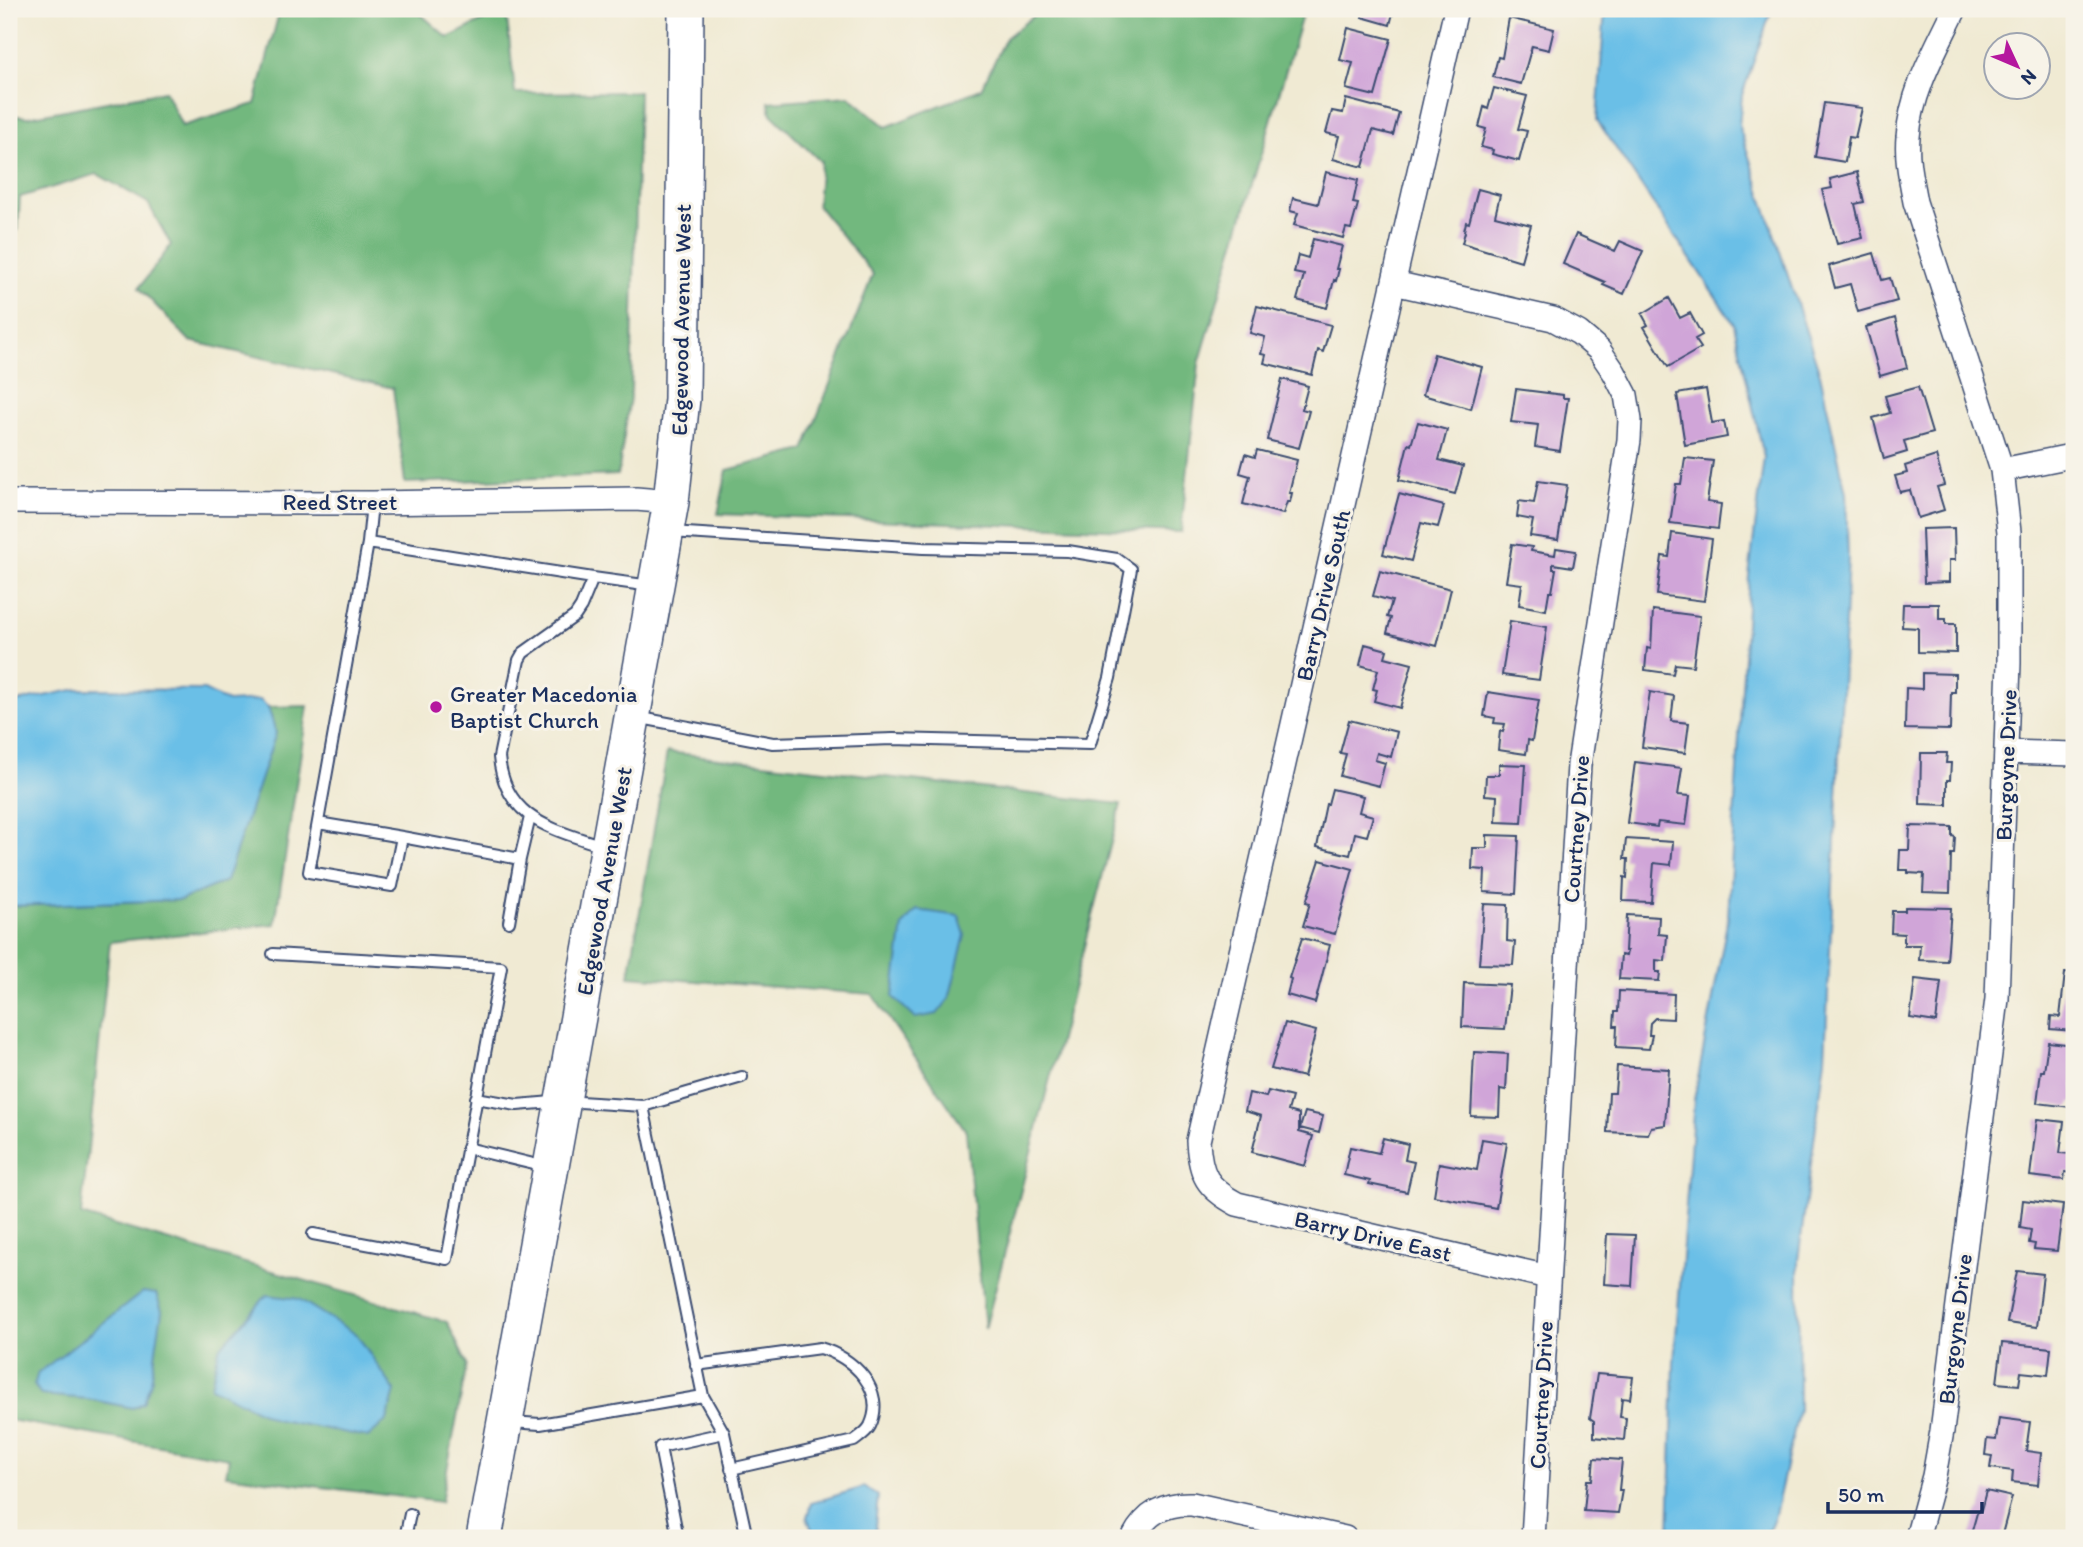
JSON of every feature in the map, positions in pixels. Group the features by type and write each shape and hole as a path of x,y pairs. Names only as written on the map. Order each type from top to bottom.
{"main road":[{"name":"Edgewood Avenue West","path":"484,1538 669,517 681,399 686,9"}],"street":[{"name":"Barry Drive South","path":"1206,1181 1199,1162 1198,1141 1456,9"},
{"name":"Burgoyne Drive","path":"1917,1538 1934,1476 1942,1431 1997,999 2009,663 2009,532 2002,470 1915,202 1908,163 1908,136 1913,106 1955,9"},
{"name":"Courtney Drive","path":"1394,283 1553,319 1579,333 1599,350 1614,372 1626,395 1630,420 1579,765 1533,1538"},
{"path":"2002,470 2071,456"},
{"name":"Reed Street","path":"9,502 372,503 636,499 669,517"},
{"path":"2006,752 2074,754"},
{"name":"Barry Drive East","path":"1206,1181 1221,1196 1237,1204 1548,1277"},
{"path":"1133,1538 1139,1526 1156,1511 1174,1503 1192,1504 1345,1538"}],"lane":[{"path":"372,503 368,543 309,872 392,886 402,837"},
{"path":"634,716 772,743 893,739 1090,744 1110,678 1131,569 1117,559 1068,551 923,548 669,517"},
{"path":"368,543 657,587"},
{"path":"593,578 575,616 523,653 519,660 499,757 506,783 518,806 530,817 546,826 609,848"},
{"path":"509,922 530,817"},
{"path":"318,823 520,859"},
{"path":"274,954 501,967 447,1259 313,1234"},
{"path":"476,1098 517,1105 564,1101 643,1106 742,1077"},
{"path":"643,1106 703,1396 723,1433 747,1538"},
{"path":"467,1148 552,1168"},
{"path":"696,1365 820,1348 849,1360 861,1372 869,1386 875,1406 869,1428 854,1441 732,1469"},
{"path":"505,1421 540,1424 703,1396"},
{"path":"678,1538 660,1447 723,1433"},
{"path":"405,1538 410,1514"}],"green space":[{"path":"280,9 415,9 448,38 506,9 515,93 639,92 631,391 618,475 405,483 393,388 190,341 139,288 171,245 148,203 97,174 20,197 18,230 9,231 9,115 28,117 165,91 182,126 255,104"},
{"path":"1042,9 1304,9 1199,364 1181,532 718,514 727,470 804,450 873,274 817,205 821,162 771,114 769,102 849,96 886,127 981,89 1006,38"},
{"path":"308,706 275,924 110,942 81,1215 447,1322 467,1364 441,1502 226,1475 229,1458 9,1420 9,906 181,900 276,733 268,707","holes":["156,1294 161,1311 151,1382 143,1403 133,1408 88,1399"]},
{"path":"667,752 1121,804 985,1329 966,1131 872,994 629,976"}],"water":[{"path":"1605,9 1772,9 1742,95 1739,126 1820,374 1846,493 1848,557 1825,1059 1798,1260 1799,1409 1774,1519 1764,1538 1669,1538 1674,1362 1694,1100 1728,917 1749,575 1764,457 1734,324 1597,120"},
{"path":"78,689 204,690 228,702 260,700 268,707 276,733 226,881 181,900 9,906 9,703"},
{"path":"917,910 959,916 965,935 949,999 937,1014 915,1018 893,997 903,925"},
{"path":"143,1292 156,1294 162,1311 151,1382 143,1403 133,1408 88,1399 41,1395 34,1385 38,1373"},
{"path":"267,1295 299,1299 357,1335 395,1391 387,1420 368,1437 274,1419 211,1387 219,1349"},
{"path":"864,1487 878,1496 874,1538 815,1538 807,1517 811,1503"}],"building":[{"path":"1364,9 1394,9 1390,25 1362,17"},
{"path":"1509,18 1554,29 1549,50 1532,46 1521,84 1493,77 1498,57 1502,58"},
{"path":"1348,28 1391,39 1375,96 1346,89 1353,63 1340,60"},
{"path":"1494,88 1527,96 1518,129 1527,131 1519,161 1492,154 1493,150 1481,147 1486,129 1479,127 1484,107 1488,109"},
{"path":"1346,99 1399,113 1393,135 1373,130 1363,167 1333,159 1339,136 1326,133 1332,111 1343,113"},
{"path":"1824,103 1862,108 1855,138 1849,137 1845,162 1815,157"},
{"path":"1326,172 1358,180 1353,203 1358,204 1351,229 1346,228 1343,238 1294,225 1298,213 1290,211 1293,198 1318,204"},
{"path":"1857,172 1864,202 1855,204 1863,238 1837,244 1822,190 1832,188 1830,179"},
{"path":"1478,189 1500,195 1495,216 1531,225 1521,261 1462,243 1466,222 1469,223"},
{"path":"1576,234 1615,251 1620,241 1643,251 1624,294 1603,285 1605,282 1563,264"},
{"path":"1313,239 1342,246 1336,269 1339,269 1327,308 1297,300 1304,275 1294,273 1298,255 1308,258"},
{"path":"1874,253 1882,280 1890,278 1897,301 1858,312 1850,284 1835,288 1829,266"},
{"path":"1669,298 1680,318 1690,313 1702,335 1695,339 1701,348 1668,367 1644,327 1648,325 1642,314"},
{"path":"1257,306 1331,325 1323,352 1318,350 1312,375 1264,363 1266,355 1261,354 1265,337 1250,333"},
{"path":"1895,318 1907,368 1880,376 1866,327"},
{"path":"1434,354 1482,367 1471,409 1423,395"},
{"path":"1282,379 1308,386 1302,409 1309,411 1299,448 1267,440"},
{"path":"1918,387 1932,433 1904,441 1907,452 1884,459 1873,418 1890,413 1885,396"},
{"path":"1516,389 1563,395 1563,398 1568,398 1560,451 1535,447 1538,425 1511,422"},
{"path":"1706,389 1712,423 1724,421 1727,437 1685,445 1677,394"},
{"path":"1418,422 1447,430 1439,460 1463,466 1455,494 1399,480 1408,444 1411,445"},
{"path":"1257,450 1297,460 1289,493 1292,493 1290,502 1287,502 1283,514 1243,504 1250,476 1240,473 1245,454 1255,457"},
{"path":"1936,456 1944,485 1937,487 1944,510 1918,518 1910,490 1900,492 1895,476 1907,473 1905,466"},
{"path":"1685,458 1713,461 1707,502 1721,504 1718,529 1670,523 1676,484 1681,484"},
{"path":"1538,481 1567,485 1558,540 1530,536 1533,520 1517,517 1519,501 1534,503"},
{"path":"1399,494 1444,506 1438,527 1421,523 1411,561 1383,554"},
{"path":"1954,528 1955,560 1949,560 1949,582 1924,583 1922,529"},
{"path":"1672,533 1712,539 1704,601 1657,595 1662,556 1669,557"},
{"path":"1512,544 1555,555 1556,548 1576,551 1573,567 1553,564 1553,569 1556,569 1546,610 1519,605 1522,584 1506,582"},
{"path":"1380,571 1451,589 1437,646 1387,633 1391,618 1387,617 1392,601 1373,596"},
{"path":"1903,604 1939,604 1939,619 1946,619 1946,624 1956,624 1956,653 1918,652 1918,628 1902,627"},
{"path":"1653,610 1700,616 1693,666 1675,664 1673,674 1645,670 1647,648 1651,649"},
{"path":"1510,621 1547,627 1539,680 1502,675"},
{"path":"1365,644 1387,650 1385,657 1412,664 1400,708 1374,701 1377,690 1373,689 1378,670 1360,665"},
{"path":"1922,673 1955,674 1955,692 1951,692 1950,730 1905,729 1906,688 1922,689"},
{"path":"1488,692 1539,700 1532,741 1528,740 1526,754 1498,750 1500,731 1503,732 1505,724 1494,723 1495,718 1484,716"},
{"path":"1650,692 1674,696 1671,721 1689,723 1685,753 1642,747"},
{"path":"1349,720 1397,732 1391,757 1377,753 1375,760 1385,763 1379,786 1340,776 1346,754 1340,753"},
{"path":"1921,753 1947,753 1946,763 1951,763 1950,780 1947,780 1947,805 1920,804"},
{"path":"1635,762 1682,768 1678,795 1690,796 1686,825 1658,822 1657,827 1627,823"},
{"path":"1499,764 1526,765 1522,823 1496,822 1497,796 1485,795 1486,775 1499,775"},
{"path":"1332,789 1363,796 1359,812 1373,816 1367,836 1355,833 1350,855 1317,847"},
{"path":"1910,826 1952,827 1952,836 1955,837 1954,854 1951,854 1950,893 1923,892 1924,874 1899,870 1900,850 1909,850"},
{"path":"1487,835 1519,836 1516,894 1484,892 1485,870 1472,869 1473,848 1487,848"},
{"path":"1626,839 1673,842 1671,865 1654,863 1651,902 1623,901 1628,859 1624,859"},
{"path":"1320,860 1353,869 1335,934 1303,926 1310,903 1306,902"},
{"path":"1484,904 1508,905 1507,941 1515,942 1513,965 1479,964"},
{"path":"1905,907 1951,908 1947,961 1919,960 1920,945 1904,945 1904,934 1891,933 1892,911 1905,911"},
{"path":"1627,915 1659,917 1658,934 1667,935 1665,961 1656,960 1656,972 1660,972 1659,981 1619,979 1621,955 1626,956 1627,951"},
{"path":"1302,938 1330,945 1315,1003 1287,995 1291,979 1289,978"},
{"path":"2065,973 2074,974 2074,1031 2050,1029 2051,1016 2060,1017"},
{"path":"1915,979 1941,982 1936,1022 1910,1018"},
{"path":"1464,983 1510,985 1505,1029 1462,1027"},
{"path":"1619,991 1674,994 1673,1019 1655,1018 1650,1023 1649,1035 1652,1035 1649,1049 1616,1047 1617,1026 1614,1026"},
{"path":"1285,1023 1316,1031 1304,1077 1271,1069"},
{"path":"2048,1042 2074,1045 2074,1102 2071,1102 2070,1107 2037,1103"},
{"path":"1474,1052 1508,1054 1506,1090 1500,1089 1499,1117 1471,1116"},
{"path":"1617,1066 1669,1069 1665,1125 1651,1127 1648,1134 1607,1132 1609,1093 1615,1093"},
{"path":"1268,1091 1292,1097 1288,1111 1299,1114 1299,1132 1313,1136 1305,1166 1252,1152 1261,1116 1245,1111 1249,1093 1266,1097"},
{"path":"1305,1112 1323,1116 1319,1133 1300,1128"},
{"path":"2037,1119 2064,1122 2060,1153 2074,1154 2072,1173 2065,1172 2064,1180 2030,1176"},
{"path":"1383,1138 1408,1144 1405,1160 1414,1162 1407,1192 1369,1184 1370,1181 1344,1175 1350,1147 1379,1153"},
{"path":"1482,1139 1507,1143 1496,1208 1434,1196 1439,1163 1477,1170"},
{"path":"2023,1200 2063,1205 2057,1251 2034,1249 2035,1244 2029,1243 2031,1230 2020,1228"},
{"path":"1607,1234 1635,1235 1632,1286 1604,1284"},
{"path":"2017,1271 2043,1274 2037,1327 2007,1323"},
{"path":"2002,1343 2051,1348 2048,1375 2021,1372 2019,1385 1997,1383"},
{"path":"1597,1374 1633,1377 1630,1399 1622,1398 1620,1417 1626,1418 1624,1440 1594,1437 1594,1421 1590,1418"},
{"path":"1999,1418 2030,1422 2026,1451 2041,1453 2038,1485 2012,1482 2013,1471 1990,1468 1992,1456 1985,1455 1987,1439 1996,1440"},
{"path":"1594,1458 1622,1460 1619,1490 1622,1490 1618,1513 1584,1511 1587,1480 1592,1480"},
{"path":"1986,1491 2012,1497 2001,1538 1970,1538 1977,1513 1981,1510"}],"place":[{"name":"Greater Macedonia Baptist Church","path":"436,707"}]}
